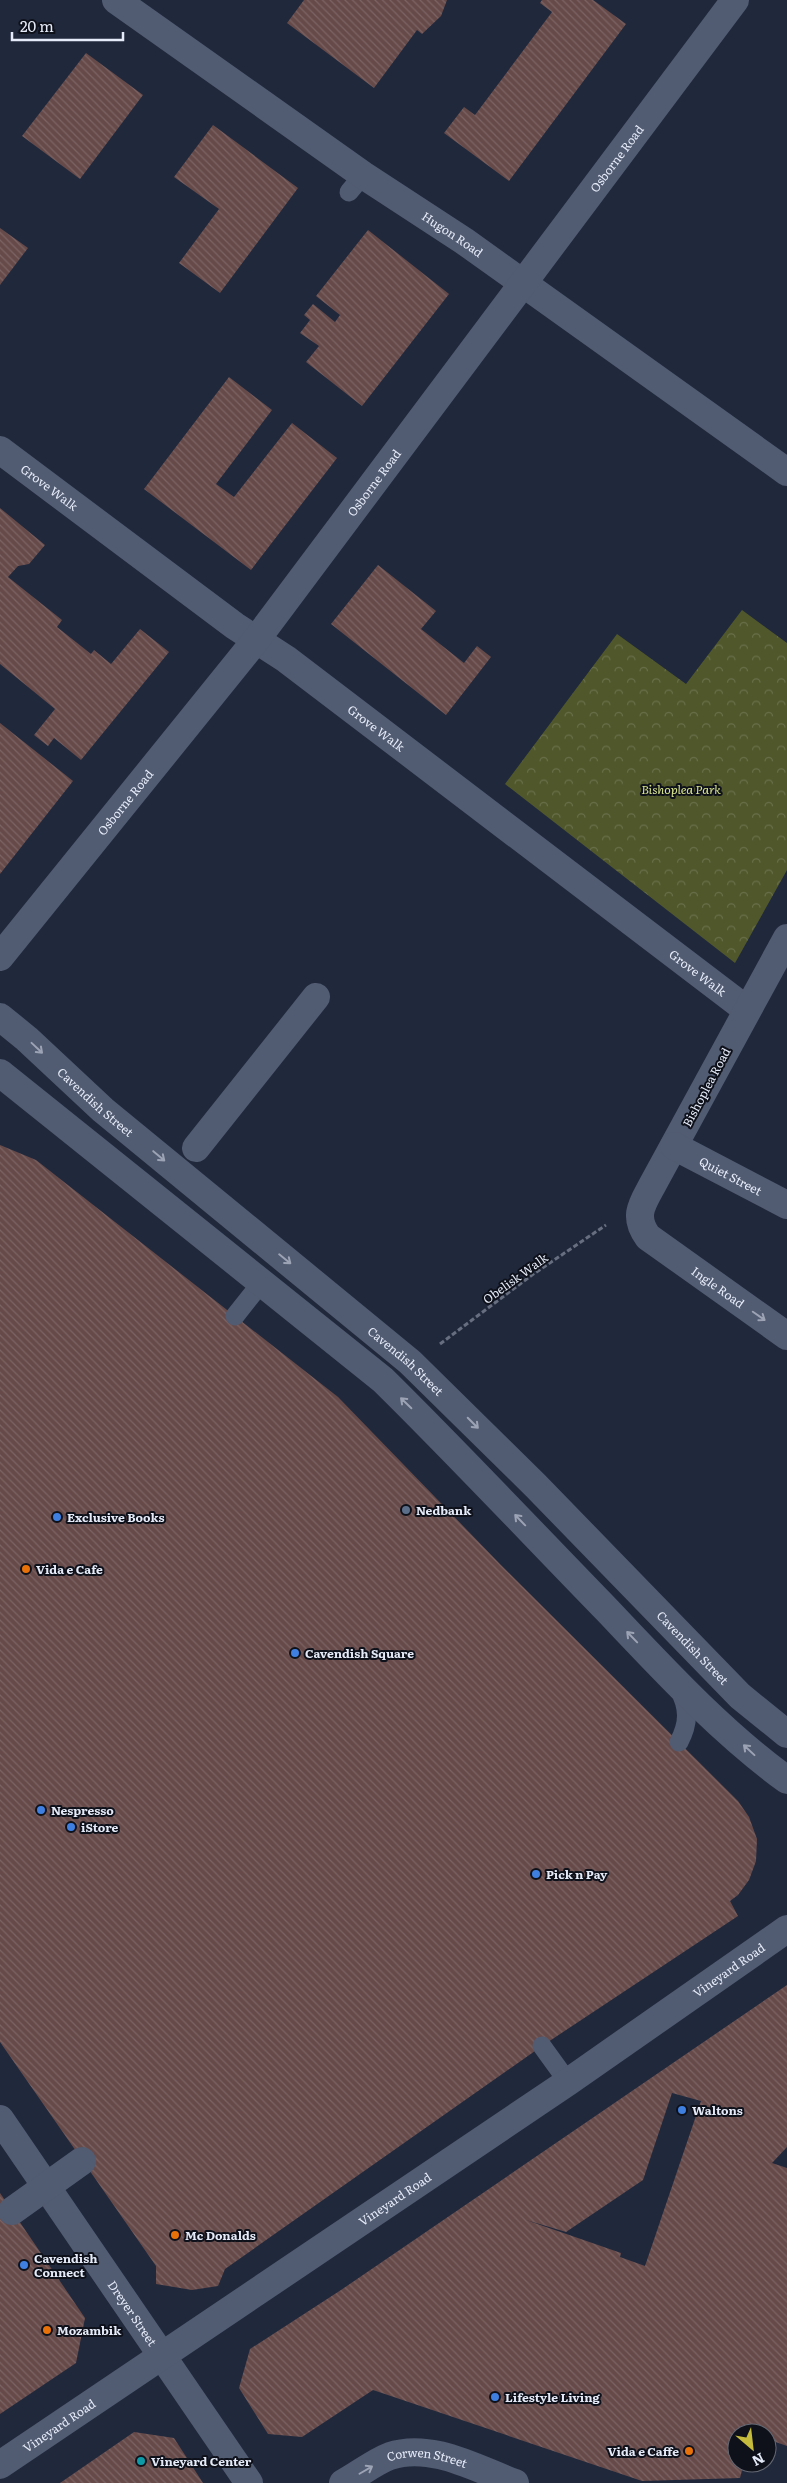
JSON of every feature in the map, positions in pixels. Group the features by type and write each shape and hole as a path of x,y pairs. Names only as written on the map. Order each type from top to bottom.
{"street":[{"name":"Hugon Road","path":"116,0 356,183 464,241 787,472"},
{"name":"Osborne Road","path":"0,957 256,640 735,0"},
{"name":"Grove Walk","path":"0,450 256,640 286,659 748,1010"},
{"name":"Bishoplea Road","path":"648,1237 641,1228 639,1217 641,1206 787,938"},
{"path":"196,1148 316,997"},
{"name":"Cavendish Street","path":"0,1017 27,1039 103,1110 410,1362 536,1486 740,1696 787,1734"},
{"path":"0,1073 383,1380 435,1431 674,1680 760,1761 787,1780"},
{"name":"Quiet Street","path":"674,1146 787,1206"},
{"name":"Ingle Road","path":"648,1237 787,1336"},
{"name":"Vineyard Road","path":"0,2465 568,2082 787,1929"},
{"name":"Dreyer Street","path":"0,2120 249,2483"},
{"path":"12,2211 82,2162"},
{"name":"Corwen Street","path":"343,2483 389,2456 412,2452 428,2453 515,2483"}],"lane":[{"path":"235,1316 262,1282"},
{"path":"674,1680 684,1699 688,1714 686,1729 679,1742"},
{"path":"542,2046 568,2082"}],"path":[{"name":"Obelisk Walk","path":"436,1346 532,1275 606,1225"}],"green space":[{"name":"Bishoplea Park","path":"742,610 787,643 787,870 735,963 505,784 617,634 686,684"}],"building":[{"path":"304,0 447,0 441,16 422,34 417,30 374,88 287,23"},
{"path":"542,0 593,0 626,24 509,181 444,133 464,107 475,115 552,12 540,3"},
{"path":"86,53 143,95 80,179 22,136"},
{"path":"213,125 298,188 220,293 179,263 219,209 174,177"},
{"path":"0,228 28,248 0,285"},
{"path":"368,230 449,294 362,406 306,362 319,346 300,333 310,320 304,315 313,304 335,322 340,315 316,296"},
{"path":"229,377 272,410 216,484 234,497 292,423 337,458 251,570 144,489"},
{"path":"0,508 45,545 29,564 18,566 8,577 62,620 57,627 91,654 94,650 111,664 140,629 169,652 81,760 54,738 48,746 34,735 55,709 0,664"},
{"path":"378,565 436,611 421,629 464,663 477,646 491,657 446,715 331,624"},
{"path":"0,723 73,781 0,874"},
{"name":"Cavendish Square","path":"0,1145 36,1160 338,1397 499,1563 738,1801 749,1817 757,1839 756,1861 749,1880 738,1895 730,1901 738,1916 542,2046 225,2269 218,2286 192,2290 156,2284 156,2266 0,2042"},
{"path":"787,1985 787,2147 772,2163 787,2168 787,2446 777,2442 777,2423 727,2423 727,2473 741,2473 740,2478 642,2481 373,2390 302,2437 268,2434 239,2388 250,2349 341,2290","holes":["672,2093 701,2101 645,2266 620,2257 621,2253 526,2220 566,2232 643,2180"]},
{"name":"Cavendish Connect","path":"0,2193 85,2318 76,2363 0,2414"},
{"name":"Vineyard Center","path":"134,2432 174,2438 203,2483 60,2483"}],"place":[{"name":"Nedbank","path":"406,1510"},
{"name":"Exclusive Books","path":"57,1517"},
{"name":"Vida e Cafe","path":"26,1569"},
{"name":"Cavendish Square","path":"295,1653"},
{"name":"Nespresso","path":"41,1810"},
{"name":"iStore","path":"71,1827"},
{"name":"Pick n Pay","path":"536,1874"},
{"name":"Waltons","path":"682,2110"},
{"name":"Mc Donalds","path":"175,2235"},
{"name":"Cavendish Connect","path":"24,2265"},
{"name":"Mozambik","path":"47,2330"},
{"name":"Lifestyle Living","path":"495,2397"},
{"name":"Vida e Caffe","path":"689,2451"},
{"name":"Vineyard Center","path":"141,2461"}]}
